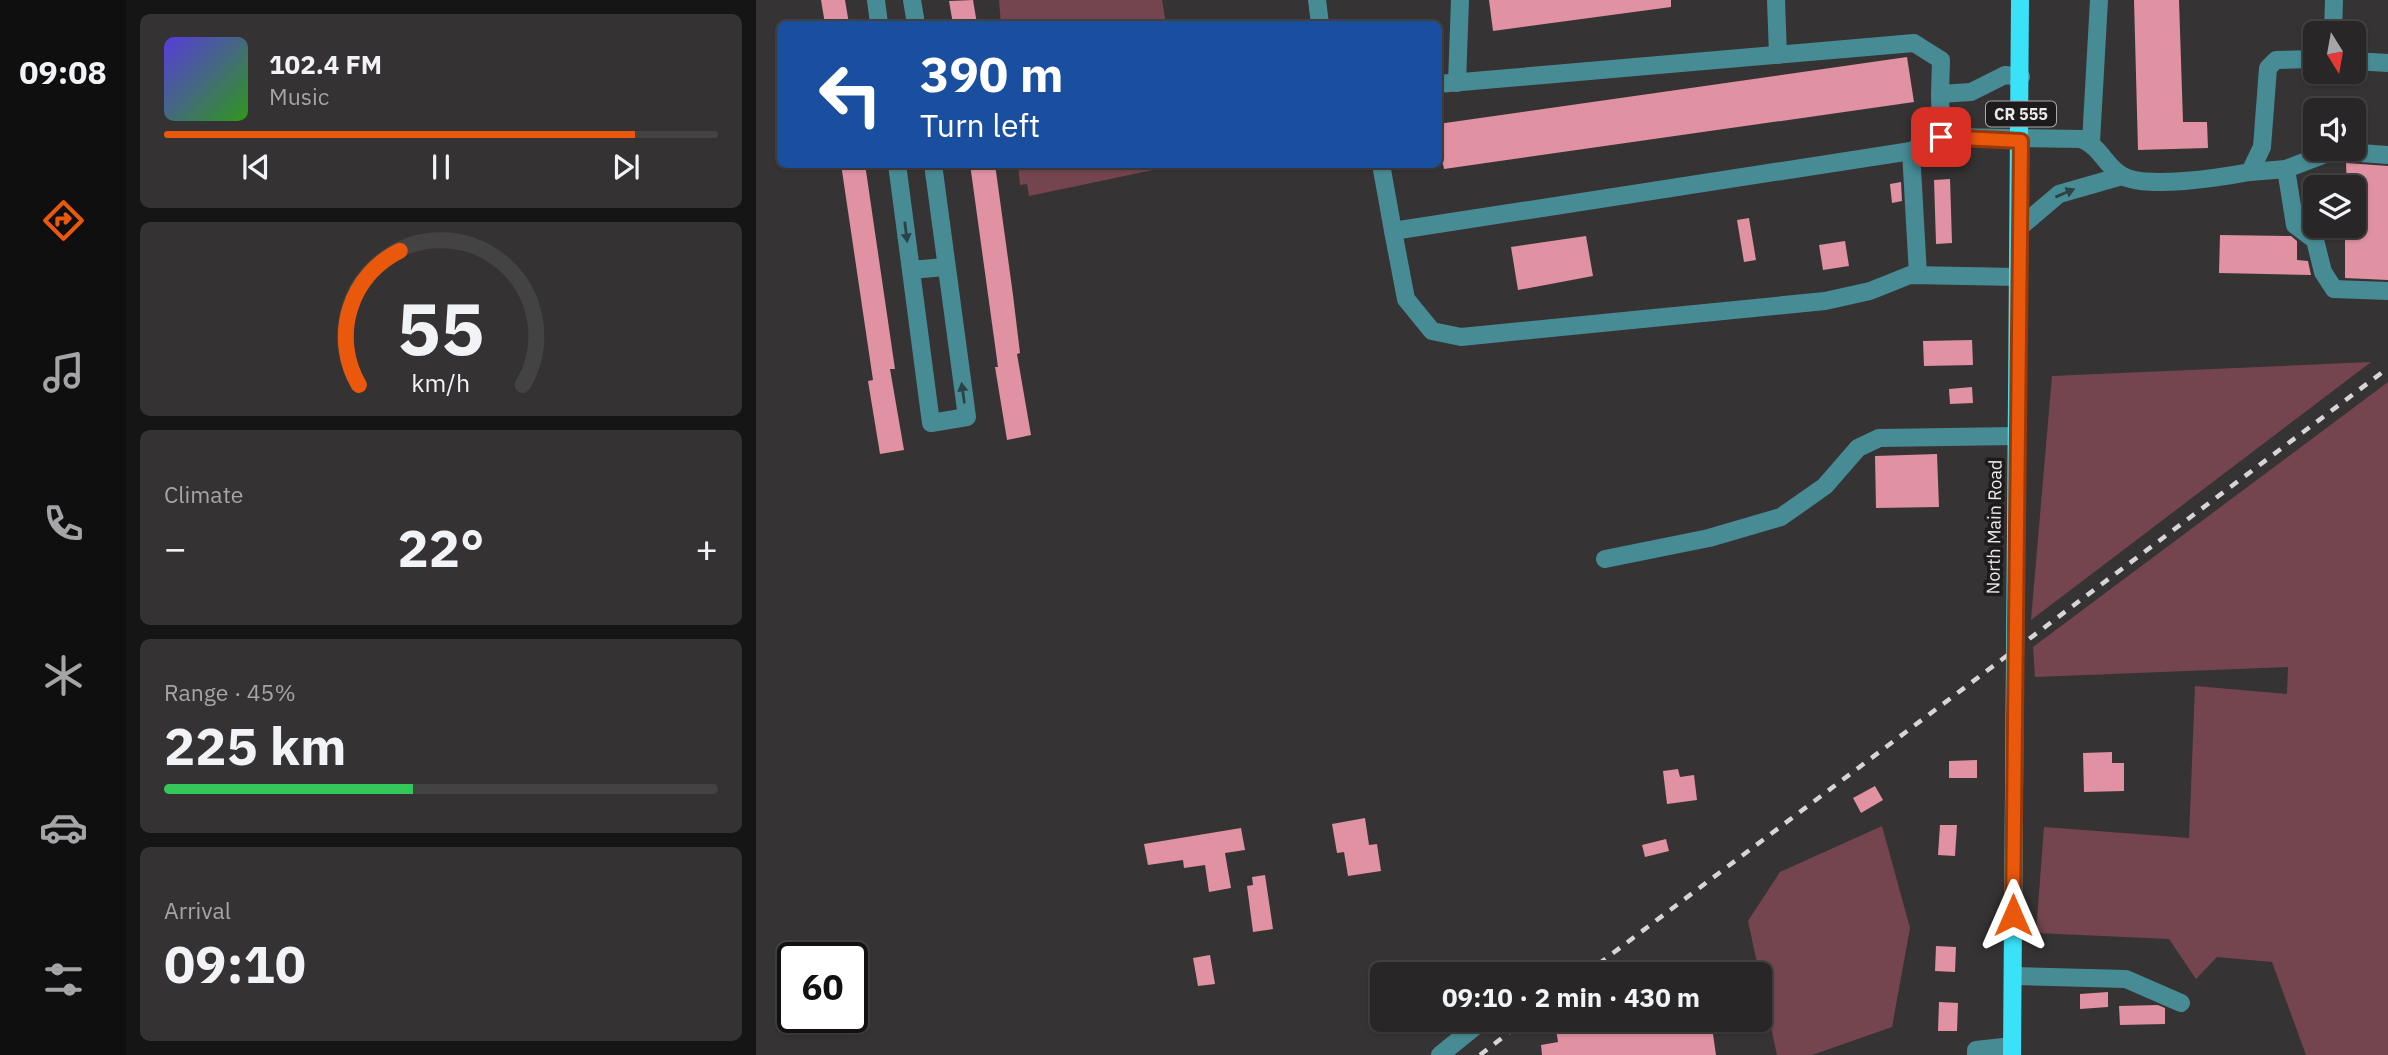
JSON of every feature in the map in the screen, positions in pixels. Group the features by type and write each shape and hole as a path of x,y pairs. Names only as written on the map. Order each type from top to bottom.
{"main road":[{"name":"North Main Road","path":"2012,1051 2020,0"}],"street":[{"path":"876,0 879,21"},
{"path":"912,0 916,21"},
{"path":"1317,0 1320,21"},
{"path":"1457,83 1460,0"},
{"path":"1776,0 1778,55"},
{"path":"2091,142 2098,0"},
{"path":"2333,21 2334,0"},
{"path":"1442,84 1914,43 1941,60 1941,137"},
{"path":"2250,172 2262,147 2267,68 2276,60 2303,59"},
{"path":"2366,62 2388,63"},
{"path":"1940,94 1971,92 2005,75 2021,77"},
{"path":"1393,230 1911,151 1941,137 2021,141 2070,138 2091,142 2122,176"},
{"path":"1911,151 1918,275"},
{"path":"2019,228 2059,194 2122,176 2139,180 2206,181 2250,172 2286,169 2333,151 2388,155"},
{"path":"898,168 931,423 967,417 933,168"},
{"path":"1382,168 1406,299 1432,331 1461,337 1825,301 1870,291 1910,275 2018,277"},
{"path":"2286,169 2295,225 2315,240 2323,272 2334,289 2388,291"},
{"path":"911,270 945,267"},
{"path":"1605,559 1709,538 1781,517 1825,486 1857,448 1879,438 2016,436"},
{"path":"2012,976 2126,979 2181,1003"},
{"path":"1440,1055 1468,1032"},
{"path":"1976,1055 1976,1050 2012,1051"}],"shaded area":[{"path":"999,0 1162,0 1166,21 1001,21"},
{"path":"1018,168 1163,168 1029,196 1027,184 1020,185"},
{"path":"2371,362 2031,620 2052,376"},
{"path":"2388,382 2388,1055 2306,1055 2272,962 2217,957 2196,979 2169,939 2036,933 2044,827 2189,838 2195,686 2287,694 2288,667 2035,677 2033,647"},
{"path":"1882,826 1910,928 1892,1027 1812,1055 1777,1055 1772,1032 1772,962 1757,962 1748,921 1780,872"}],"building":[{"path":"821,0 845,0 848,21 824,21"},
{"path":"973,0 976,21 952,21 949,1"},
{"path":"1489,0 1671,0 1671,7 1493,31"},
{"path":"2134,0 2179,0 2183,122 2207,122 2208,148 2138,150"},
{"path":"1907,57 1914,102 1444,169 1442,123"},
{"path":"2346,163 2388,166 2388,280 2345,278 2345,238 2366,238 2366,175 2346,175"},
{"path":"842,168 866,168 895,369 890,369 904,450 880,454 868,381 873,380"},
{"path":"971,168 996,168 1020,353 1017,354 1031,435 1007,440 995,367 998,367"},
{"path":"1950,179 1952,243 1936,244 1934,180"},
{"path":"1901,182 1902,201 1892,203 1890,184"},
{"path":"1749,218 1756,260 1744,262 1737,220"},
{"path":"2220,235 2291,236 2297,241 2297,260 2308,261 2311,275 2219,273"},
{"path":"1586,236 1593,276 1518,290 1511,247"},
{"path":"1845,241 1849,266 1823,270 1819,245"},
{"path":"1972,340 1973,365 1924,366 1923,341"},
{"path":"1972,387 1973,403 1950,404 1949,389"},
{"path":"1937,454 1939,507 1876,508 1875,456"},
{"path":"2112,752 2112,763 2124,763 2124,791 2084,792 2083,753"},
{"path":"1977,760 1977,778 1949,778 1949,761"},
{"path":"1678,769 1680,777 1694,775 1697,800 1667,804 1663,771"},
{"path":"1875,786 1883,800 1861,813 1853,798"},
{"path":"1365,818 1369,845 1377,844 1381,871 1348,876 1344,852 1337,853 1332,824"},
{"path":"1940,825 1957,825 1955,856 1938,855"},
{"path":"1241,828 1245,850 1225,853 1231,888 1209,892 1205,865 1184,868 1183,860 1148,865 1144,844"},
{"path":"1666,839 1669,851 1645,857 1642,845"},
{"path":"1265,875 1273,929 1253,932 1247,886 1253,885 1252,877"},
{"path":"1936,946 1956,947 1955,972 1935,971"},
{"path":"1210,955 1215,984 1198,986 1193,958"},
{"path":"2108,992 2108,1007 2080,1009 2080,994"},
{"path":"1939,1002 1958,1003 1957,1031 1938,1031"},
{"path":"2158,1005 2165,1008 2165,1024 2120,1025 2119,1006"},
{"path":"1556,1032 1713,1032 1716,1055 1542,1055 1541,1045 1558,1042"}],"railway":[{"path":"1601,962 2388,368"},
{"path":"1480,1055 1510,1032"}],"route":[{"path":"1941,137 2021,141 2013,915"}]}
